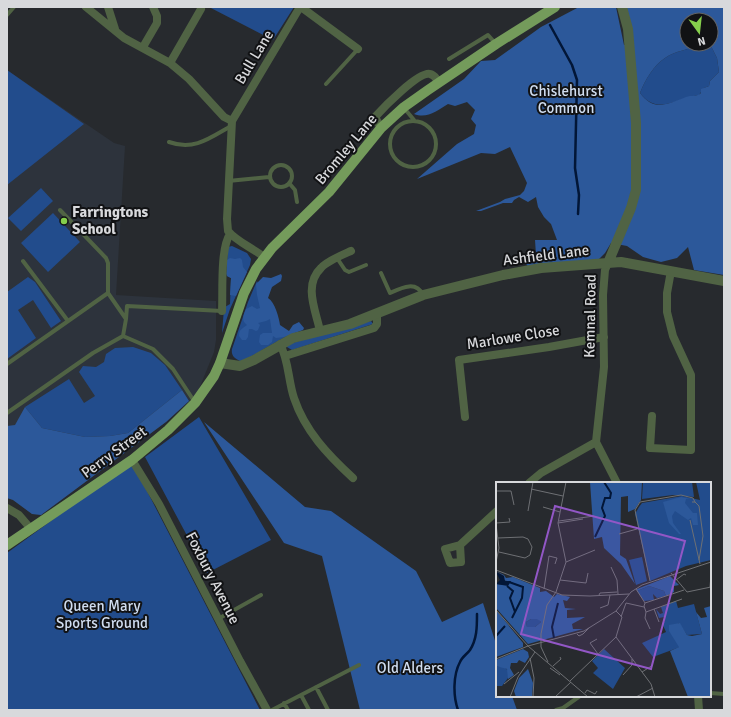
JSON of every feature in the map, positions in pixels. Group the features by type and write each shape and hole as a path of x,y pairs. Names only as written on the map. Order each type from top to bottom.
{"main road":[{"name":"Bromley Lane","path":"220,362 244,293 253,274 264,257 330,192 381,128 404,107 439,82 555,7"},
{"name":"Perry Street","path":"7,545 132,460 168,430 195,403 214,376 220,362"}],"street":[{"path":"86,7 124,38 170,63 189,80 231,123 227,227 230,234 256,250 264,257"},
{"path":"108,7 115,30"},
{"path":"143,47 157,23 157,16 153,7"},
{"path":"301,7 358,49"},
{"name":"Bull Lane","path":"231,123 301,7"},
{"name":"Kemnal Road","path":"596,442 604,367 605,270 631,208 636,190 636,123 628,29 622,7"},
{"path":"170,63 201,9"},
{"path":"381,128 375,117 382,108 403,89 424,74 429,73 434,75 439,82"},
{"path":"222,311 225,243 230,234"},
{"path":"320,331 311,294 315,275 321,267 351,251"},
{"name":"Ashfield Lane","path":"220,362 237,366 244,365 293,338 350,324 423,295 503,275 541,268 621,262 724,281"},
{"path":"652,416 650,448 691,450 691,375 673,336 667,312 667,293 671,271"},
{"path":"285,356 374,328 377,324 377,314"},
{"name":"Marlowe Close","path":"465,417 459,360 549,347 604,337"},
{"path":"280,344 285,356 294,399 312,435 331,458 353,478"},
{"path":"530,482 541,473 596,442 616,482"},
{"name":"Foxbury Avenue","path":"132,460 151,491 201,584 266,710"},
{"path":"7,508 19,515 31,529"},
{"path":"460,545 496,512"},
{"path":"698,697 699,710"}],"lane":[{"path":"7,15 14,7"},
{"path":"449,59 488,35 496,44"},
{"path":"326,84 358,49"},
{"path":"404,107 414,120 422,122 434,132 436,140 434,155 422,166 414,167 399,163 390,151 389,144 390,136 400,124 406,121 414,120"},
{"path":"169,142 179,146 200,143 231,123"},
{"path":"283,164 291,170 292,178 284,187 276,186 269,177 270,170 276,165 283,164"},
{"path":"228,181 269,177"},
{"path":"289,183 295,190 297,202"},
{"path":"60,210 106,258 108,263 108,293 126,319"},
{"path":"337,258 348,272 352,272 366,266"},
{"path":"23,261 68,322"},
{"path":"381,273 390,293 402,287 412,286 419,289 423,295"},
{"path":"7,364 108,293"},
{"path":"123,336 127,306 222,311"},
{"path":"123,336 153,349 173,368 195,403"},
{"path":"7,413 93,353 123,336"},
{"path":"218,619 261,595"},
{"path":"272,710 359,665"},
{"path":"316,687 328,710"},
{"path":"711,693 724,694"},
{"path":"301,695 309,710"},
{"path":"556,710 563,708 579,697"},
{"path":"284,703 288,710"}],"shaded area":[{"name":"Farringtons School","path":"7,70 114,143 125,146 116,295 216,301 216,340 214,352 197,394 166,422 41,515 32,514 13,500 7,498"}],"green space":[{"path":"209,7 294,7 273,40"},
{"name":"Chislehurst Common","path":"579,7 616,7 624,45 630,43 625,7 724,7 724,275 694,270 688,247 677,258 661,262 643,257 627,246 611,243 605,253 598,260 528,266 524,263 536,255 535,240 557,240 551,224 544,217 538,207 536,197 528,202 519,197 512,203 503,203 481,211 476,211 505,199 520,195 524,191 527,183 510,147 495,154 481,153 417,179 457,144 474,134 476,125 471,119 475,110 467,102 455,106 448,104 436,112 428,115 423,116 414,114 464,79 481,61 495,60 541,27","holes":["679,12 719,12 719,52 714,52 717,58 719,72 710,81 709,86 701,89 701,93 698,95 688,96 662,105 651,103 640,93 650,73 657,65 669,56 679,52"]},
{"path":"679,52 714,52 717,58 719,72 710,81 709,86 704,88 699,95 668,104 660,105 653,103 647,100 640,93 644,83 650,73 661,61"},
{"path":"7,70 84,124 7,185"},
{"path":"41,188 53,201 21,231 8,218"},
{"path":"53,213 80,242 48,272 21,243"},
{"path":"232,246 247,253 251,259 250,265 230,309 222,333 224,309 230,304 231,278 226,274 228,247"},
{"path":"230,258 240,258 242,260 243,267 247,272 236,296 230,295 231,278 227,276 227,260"},
{"path":"281,274 281,281 272,287 268,298 275,306 280,325 289,331 293,325 299,322 304,328 303,330 284,337 276,338 273,336 272,342 268,345 261,345 259,342 260,335 263,333 272,333 270,319 258,323 260,325 256,331 249,329 248,337 246,340 242,340 239,334 241,329 247,325 243,318 246,309 252,306 257,309 260,308 256,284 263,277 271,278"},
{"path":"28,277 35,282 61,321 51,328 33,300 18,310 36,338 7,359 7,292"},
{"path":"257,281 278,328 290,335 240,361 233,356 232,349 248,302"},
{"path":"371,321 373,324 292,350 287,347 292,343"},
{"path":"133,347 151,353 165,365 182,390 128,433 110,436 85,437 42,428 25,407 69,379 84,403 95,396 79,372 83,366 96,367 104,362 106,354 115,348"},
{"path":"182,390 189,401 166,422 41,515 32,514 13,500 7,498 7,426 15,425 25,407 42,428 85,437 110,436 128,433"},
{"path":"199,417 271,540 207,573 145,457"},
{"name":"Old Alders","path":"204,422 305,507 331,511 416,571 442,622 483,603 496,644 496,697 512,697 517,710 360,710 322,556 284,543"},
{"name":"Queen Mary Sports Ground","path":"132,462 260,710 7,710 7,553"}],"waterway":[{"path":"550,25 572,65 577,80 575,168 579,195 578,214"},
{"path":"458,710 455,692 456,673 461,660 470,650 474,642 477,628 477,614"}],"place":[{"name":"Farringtons School","path":"64,221"}]}
